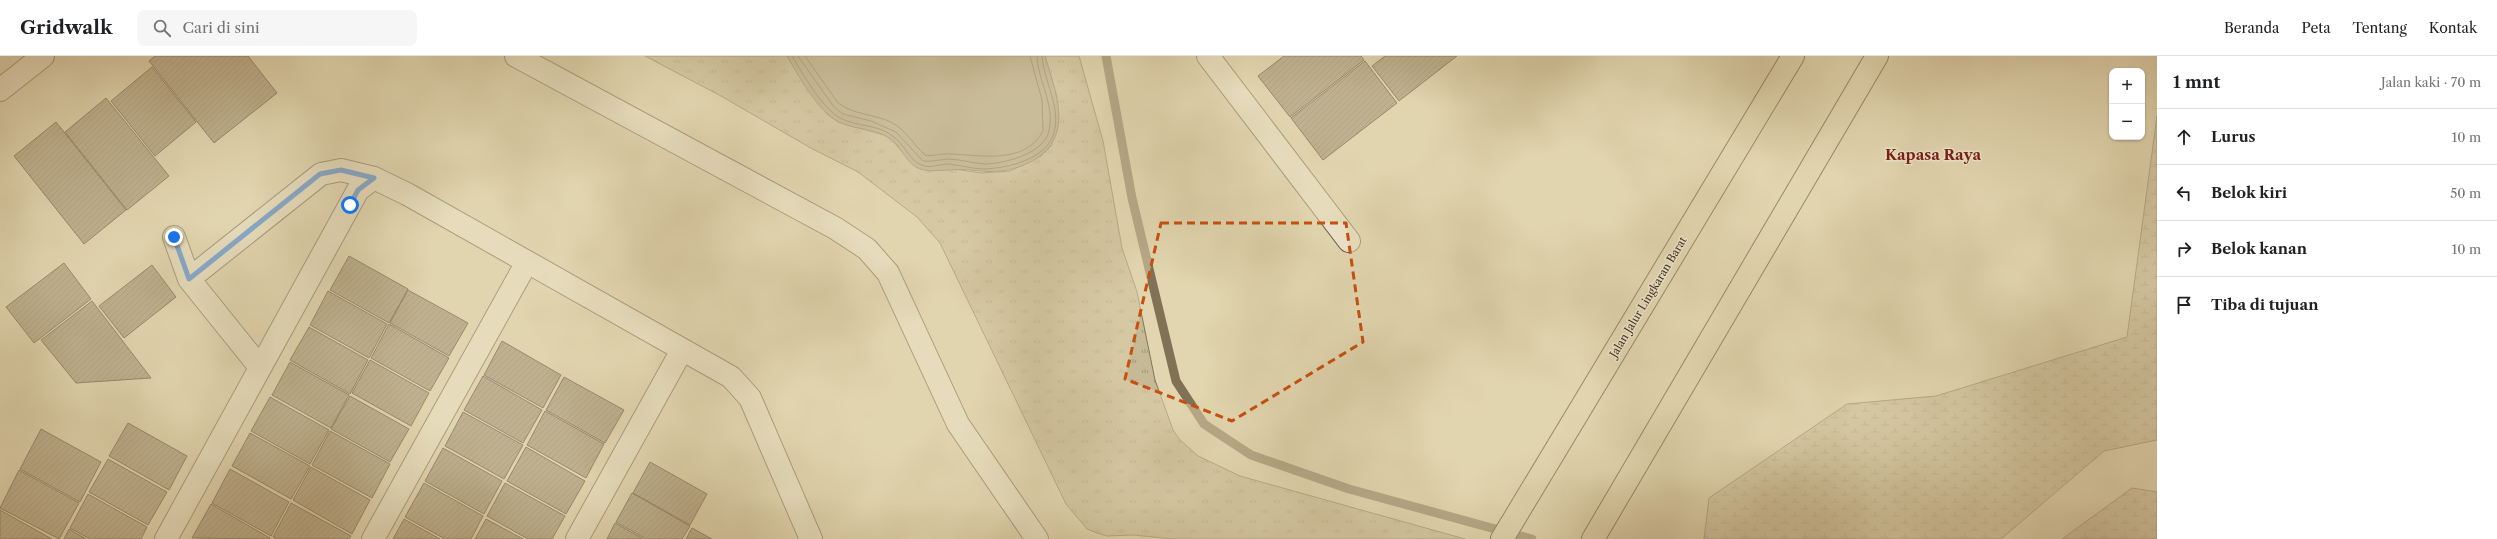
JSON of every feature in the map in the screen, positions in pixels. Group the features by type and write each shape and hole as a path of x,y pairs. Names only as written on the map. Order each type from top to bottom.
{"main road":[{"name":"Jalan Jalur Lingkaran Barat","path":"1502,539 1793,56"},
{"path":"1595,535 1877,56"}],"street":[{"path":"0,90 43,56"},
{"path":"516,56 828,225 866,249 888,273 958,424 1037,539"},
{"path":"1208,56 1349,241"},
{"path":"189,279 320,174 341,170 374,178 407,194 730,377 750,398 804,536"},
{"path":"166,539 259,366 358,190 374,178"},
{"path":"174,237 189,279 259,366"},
{"path":"373,539 527,262"},
{"path":"577,539 682,350"}],"highlighted area":[{"path":"1161,223 1346,223 1363,342 1232,421 1125,379"}],"green space":[{"path":"645,56 787,56 827,114 838,122 884,135 892,140 910,161 929,171 947,168 982,173 1010,171 1041,156 1052,145 1057,97 1045,56 1079,56 1103,141 1122,248 1137,292 1155,380 1173,430 1180,440 1198,456 1240,476 1465,539 1173,539 1133,535 1107,536 1087,529 1066,504 940,243 917,217 858,172 809,147 721,96"},
{"path":"2157,116 2157,440 2104,451 2001,539 1704,539 1709,498 1847,404 1936,396 2127,337"},
{"path":"2132,488 2157,492 2157,539 2062,539"}],"water":[{"path":"787,56 1045,56 1057,100 1059,114 1058,127 1054,140 1045,151 1025,165 1002,171 931,171 920,169 911,164 895,142 885,135 845,125 831,117 824,111 810,93"}],"building":[{"path":"155,56 248,56 277,93 214,143 149,61"},
{"path":"1284,56 1361,56 1364,60 1290,117 1258,76"},
{"path":"1385,56 1457,56 1399,101 1372,66"},
{"path":"1365,61 1397,103 1323,160 1291,118"},
{"path":"152,67 196,122 155,156 111,101"},
{"path":"106,98 169,176 127,210 65,132"},
{"path":"56,122 126,210 84,244 14,156"},
{"path":"349,256 408,289 389,323 330,290"},
{"path":"64,263 91,299 34,343 6,307"},
{"path":"152,265 176,297 124,338 99,306"},
{"path":"408,290 468,323 449,356 390,323"},
{"path":"328,291 387,324 369,358 310,325"},
{"path":"92,301 151,378 76,383 41,340"},
{"path":"389,324 449,358 430,391 371,358"},
{"path":"309,327 368,360 350,394 290,360"},
{"path":"502,341 561,375 543,408 484,375"},
{"path":"370,360 429,393 411,426 352,393"},
{"path":"290,362 349,395 331,428 272,395"},
{"path":"483,376 542,410 523,443 464,410"},
{"path":"564,377 624,410 605,443 546,410"},
{"path":"350,396 409,429 390,462 331,429"},
{"path":"270,397 329,430 310,464 251,431"},
{"path":"545,411 604,444 586,478 527,445"},
{"path":"463,412 523,445 504,479 445,446"},
{"path":"128,423 187,456 169,490 109,456"},
{"path":"41,429 101,462 80,502 20,469"},
{"path":"330,431 390,464 372,498 312,465"},
{"path":"250,433 310,466 291,499 232,466"},
{"path":"526,447 585,481 566,514 507,481"},
{"path":"443,448 502,481 484,514 425,481"},
{"path":"108,459 167,492 148,525 89,492"},
{"path":"650,462 707,494 690,525 633,493"},
{"path":"311,467 370,500 352,534 293,500"},
{"path":"230,469 289,502 271,536 212,503"},
{"path":"19,470 79,503 59,539 0,508"},
{"path":"424,483 483,516 471,539 445,539 405,517"},
{"path":"505,483 565,516 552,539 528,539 487,516"},
{"path":"632,493 690,526 682,539 646,539 616,522"},
{"path":"88,494 147,527 141,539 90,539 70,528"},
{"path":"291,503 351,536 349,539 277,539 273,537"},
{"path":"211,504 270,538 192,538"},
{"path":"0,510 52,539 0,539"},
{"path":"404,519 440,539 393,539"},
{"path":"486,519 523,539 475,539"},
{"path":"615,523 643,539 607,539"},
{"path":"692,528 712,539 686,539"},
{"path":"69,529 86,539 64,539"}],"waterway":[{"path":"1106,56 1132,198 1176,381 1204,424 1251,455 1349,489 1532,539"}],"district":[{"name":"Kapasa Raya","path":"1933,155"}],"route":[{"path":"174,237 189,279 320,174 341,170 358,172 374,178 365,183 358,190 350,205"}]}
